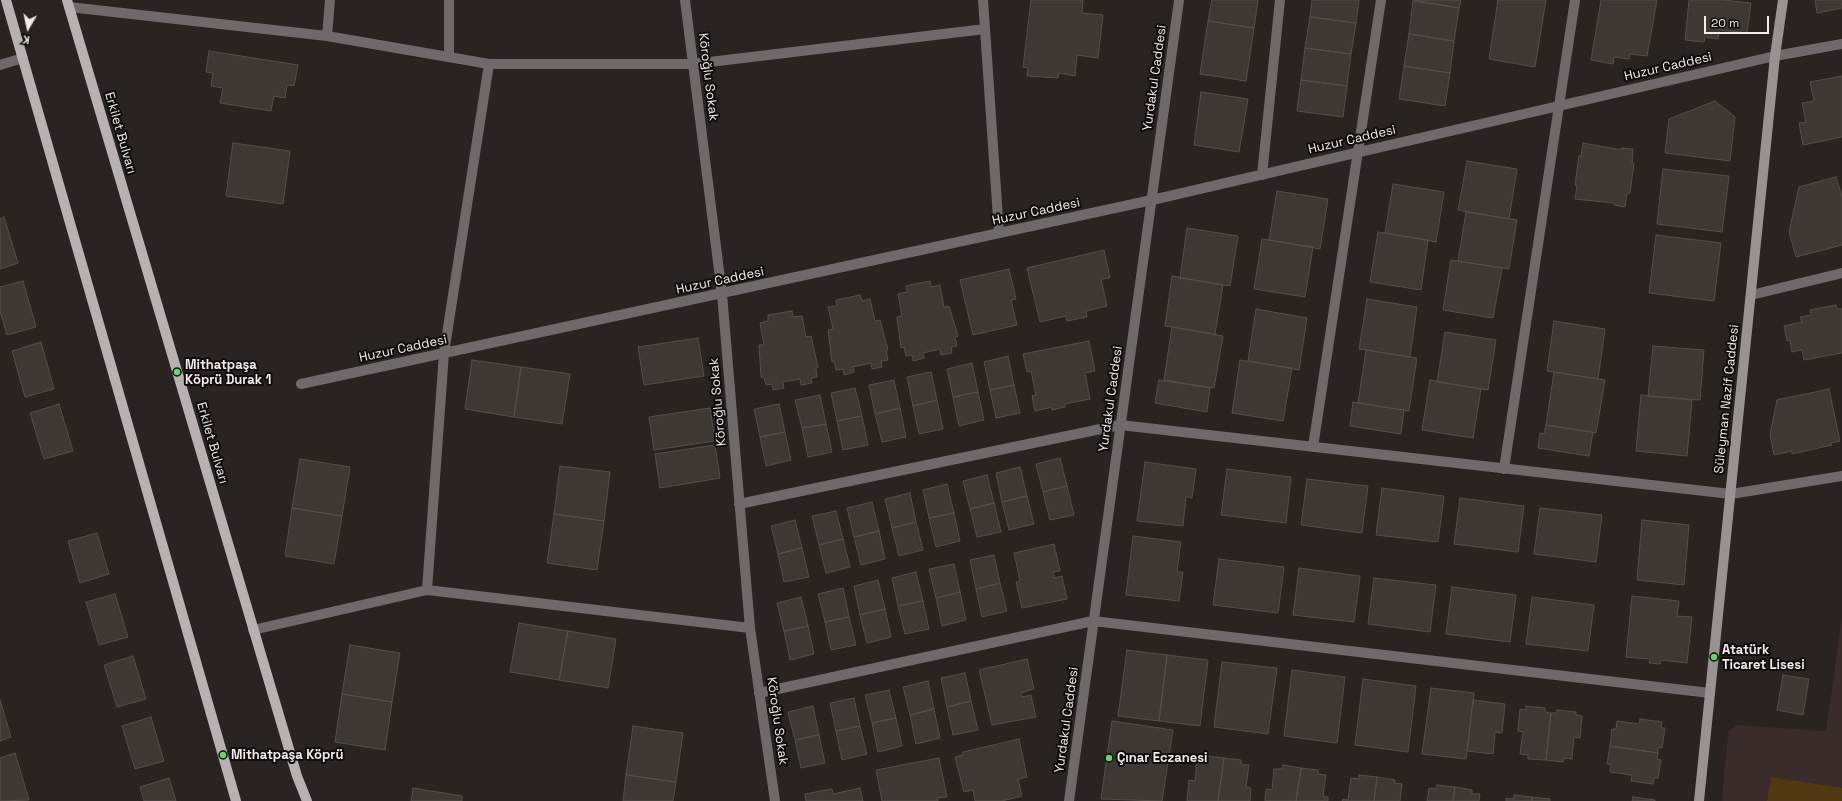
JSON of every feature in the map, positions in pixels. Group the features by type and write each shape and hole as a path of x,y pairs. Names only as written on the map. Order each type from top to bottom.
{"main road":[{"path":"6,0 236,801"},
{"name":"Erkilet Bulvarı","path":"68,4 297,776 307,801"}],"street":[{"path":"327,36 330,0"},
{"path":"449,0 449,57"},
{"name":"Köroğlu Sokak","path":"686,0 722,294 750,628 775,801"},
{"path":"983,0 999,233"},
{"name":"Yurdakul Caddesi","path":"1069,801 1179,0"},
{"path":"1262,174 1280,0"},
{"path":"1313,447 1381,0"},
{"path":"1504,469 1561,105 1575,0"},
{"name":"Süleyman Nazif Caddesi","path":"1699,801 1775,56 1783,0"},
{"path":"68,4 327,36 489,64 693,64 985,29"},
{"name":"Huzur Caddesi","path":"301,384 1152,200 1775,56 1842,44"},
{"path":"0,65 23,58"},
{"path":"427,590 444,353 489,64"},
{"path":"1751,295 1842,273"},
{"path":"739,504 1120,425 1731,494 1842,476"},
{"path":"254,630 427,590 750,628"},
{"path":"759,693 1093,621 1710,693"}],"shaded area":[{"path":"1842,616 1842,801 1722,801 1728,732 1737,725 1826,731"},
{"path":"1771,777 1842,788 1842,801 1767,801"}],"building":[{"path":"1031,0 1083,0 1082,13 1103,15 1098,58 1077,55 1075,76 1059,73 1058,78 1027,76 1028,68 1023,67"},
{"path":"1212,0 1258,0 1254,28 1208,21"},
{"path":"1312,0 1359,0 1356,23 1310,17"},
{"path":"1414,0 1461,0 1459,8"},
{"path":"1498,0 1546,0 1535,67 1489,59"},
{"path":"1601,0 1657,0 1647,56 1630,54 1629,59 1614,57 1613,64 1591,60"},
{"path":"1689,0 1723,0 1751,3 1747,33 1719,30 1718,39 1705,37 1704,42 1685,40"},
{"path":"1815,0 1842,0 1842,8 1817,13"},
{"path":"1413,1 1459,8 1454,41 1409,34"},
{"path":"1310,17 1356,23 1351,54 1305,48"},
{"path":"1208,21 1254,28 1246,81 1200,74"},
{"path":"1409,34 1454,41 1450,73 1404,66"},
{"path":"1305,48 1351,54 1347,86 1301,80"},
{"path":"209,51 298,65 294,86 287,85 285,98 274,96 271,111 220,103 223,88 211,86 213,73 206,72"},
{"path":"1404,66 1450,73 1445,106 1399,99"},
{"path":"1842,76 1842,137 1803,145 1799,123 1806,122 1802,103 1814,101 1810,82"},
{"path":"1301,80 1347,86 1343,117 1297,111"},
{"path":"1201,92 1248,99 1239,152 1194,145"},
{"path":"1715,101 1735,117 1730,161 1665,153 1669,119"},
{"path":"233,143 290,151 283,204 226,196"},
{"path":"1583,143 1622,150 1622,148 1633,149 1632,163 1634,163 1630,193 1627,193 1625,207 1614,205 1614,203 1575,199 1577,186 1575,185 1579,156 1581,156"},
{"path":"1467,161 1517,169 1509,219 1458,210"},
{"path":"1663,169 1729,176 1722,232 1657,224"},
{"path":"1836,177 1842,197 1842,245 1796,257 1789,232 1799,187"},
{"path":"1393,184 1444,192 1436,242 1385,233"},
{"path":"1277,191 1328,199 1320,249 1269,240"},
{"path":"1466,212 1517,220 1509,269 1458,261"},
{"path":"4,217 18,263 0,269 0,219"},
{"path":"1187,228 1238,236 1230,286 1180,278"},
{"path":"1378,232 1428,240 1421,290 1370,282"},
{"path":"1656,235 1721,243 1714,301 1649,293"},
{"path":"1262,239 1313,247 1305,297 1254,289"},
{"path":"1104,250 1110,278 1101,279 1107,306 1086,311 1087,317 1067,321 1066,316 1040,322 1027,268"},
{"path":"1451,260 1502,268 1493,318 1443,310"},
{"path":"1009,269 1016,299 1011,300 1017,325 973,335 960,280"},
{"path":"1172,276 1223,285 1215,334 1165,326"},
{"path":"23,281 36,327 7,335 0,311 0,287"},
{"path":"930,281 931,287 940,285 944,307 949,306 958,336 955,337 957,346 951,347 952,353 941,355 940,349 923,353 924,358 913,361 912,355 906,356 904,347 901,348 897,317 902,316 898,294 907,292 906,286"},
{"path":"860,295 862,301 870,299 875,321 880,320 888,350 886,351 888,360 881,361 882,367 872,369 871,363 853,367 854,372 844,375 843,369 836,370 834,361 832,362 828,330 833,329 828,307 837,306 836,300"},
{"path":"1367,299 1417,307 1410,357 1359,349"},
{"path":"1836,305 1837,309 1842,309 1842,353 1804,360 1802,350 1792,352 1790,340 1787,341 1784,326 1802,322 1800,317 1811,315 1810,310"},
{"path":"1256,309 1307,318 1299,370 1248,361"},
{"path":"792,311 793,317 802,316 806,337 811,336 818,367 816,368 817,377 811,378 812,383 801,385 800,379 783,382 784,388 773,390 772,384 766,385 764,377 761,377 759,345 764,345 760,323 768,321 768,315"},
{"path":"1554,321 1605,329 1598,379 1547,371"},
{"path":"1172,327 1223,336 1214,388 1164,380"},
{"path":"1445,332 1496,340 1488,390 1437,382"},
{"path":"698,338 704,376 644,385 638,347"},
{"path":"1089,341 1095,371 1085,373 1090,399 1065,404 1065,407 1052,410 1052,407 1035,411 1032,396 1036,395 1031,371 1027,372 1023,354"},
{"path":"41,342 54,389 25,397 12,351"},
{"path":"1653,346 1704,350 1700,400 1648,396"},
{"path":"1366,350 1417,358 1409,411 1358,403"},
{"path":"1008,356 1014,385 990,390 984,362"},
{"path":"472,360 521,367 514,417 465,409"},
{"path":"1240,360 1292,368 1283,421 1232,413"},
{"path":"972,363 978,392 953,397 947,369"},
{"path":"521,367 570,374 562,424 514,417"},
{"path":"931,372 937,400 913,406 907,377"},
{"path":"1554,372 1605,380 1596,433 1546,425"},
{"path":"894,380 900,408 875,414 869,385"},
{"path":"1159,380 1210,388 1207,412 1155,403"},
{"path":"1430,380 1481,389 1473,438 1422,430"},
{"path":"1014,385 1020,413 996,418 990,390"},
{"path":"855,388 862,416 837,421 831,393"},
{"path":"1829,389 1840,441 1831,443 1832,445 1792,454 1792,451 1774,455 1770,435 1777,400"},
{"path":"978,392 984,420 959,426 953,397"},
{"path":"820,395 826,424 802,428 795,400"},
{"path":"1641,395 1692,400 1687,456 1636,451"},
{"path":"937,400 943,429 919,434 913,406"},
{"path":"1353,402 1404,410 1401,434 1350,426"},
{"path":"59,404 73,451 44,459 30,413"},
{"path":"779,404 785,432 760,437 754,409"},
{"path":"710,408 715,441 654,450 649,417"},
{"path":"900,408 906,437 882,442 875,414"},
{"path":"862,416 868,445 843,450 837,421"},
{"path":"826,424 832,452 808,457 802,428"},
{"path":"1546,425 1593,432 1589,456 1538,448 1540,433 1544,434"},
{"path":"785,432 791,460 766,466 760,437"},
{"path":"715,445 720,478 660,488 655,454"},
{"path":"1060,458 1067,486 1043,492 1036,464"},
{"path":"300,459 350,467 342,516 292,508"},
{"path":"1145,462 1196,469 1192,498 1186,497 1183,526 1137,521"},
{"path":"560,466 610,472 604,521 554,514"},
{"path":"1020,467 1027,496 1002,502 996,473"},
{"path":"1227,469 1291,477 1286,523 1221,515"},
{"path":"987,475 994,503 970,509 963,481"},
{"path":"1307,479 1368,486 1362,533 1301,525"},
{"path":"947,484 954,513 929,518 923,490"},
{"path":"1067,486 1074,515 1050,520 1043,492"},
{"path":"1382,488 1444,496 1438,542 1376,535"},
{"path":"910,493 916,522 892,528 885,499"},
{"path":"1027,496 1034,524 1009,530 1002,502"},
{"path":"1460,498 1524,506 1518,552 1454,544"},
{"path":"872,502 879,531 854,537 847,508"},
{"path":"994,503 1001,532 977,537 970,509"},
{"path":"292,508 342,516 334,564 285,556"},
{"path":"1540,508 1602,515 1596,562 1534,554"},
{"path":"836,511 843,539 819,545 812,516"},
{"path":"954,513 960,541 936,547 929,518"},
{"path":"554,514 604,521 597,570 547,563"},
{"path":"795,520 802,548 778,554 771,526"},
{"path":"1642,520 1689,525 1684,585 1637,580"},
{"path":"916,522 923,550 899,556 892,528"},
{"path":"879,531 885,559 861,565 854,537"},
{"path":"97,533 109,574 80,583 68,541"},
{"path":"1133,536 1181,542 1177,572 1183,572 1179,601 1126,595"},
{"path":"843,539 850,567 826,573 819,545"},
{"path":"1054,544 1060,571 1053,572 1054,578 1062,576 1067,599 1022,608 1016,582 1020,581 1014,553"},
{"path":"802,548 809,577 784,582 778,554"},
{"path":"994,555 1000,583 976,589 970,560"},
{"path":"1219,559 1284,567 1278,613 1213,605"},
{"path":"954,564 960,592 936,598 929,569"},
{"path":"1299,568 1360,576 1354,622 1293,615"},
{"path":"916,572 923,601 898,606 892,578"},
{"path":"1374,578 1436,585 1430,632 1368,624"},
{"path":"878,580 885,609 860,615 854,586"},
{"path":"1000,583 1007,611 982,617 976,589"},
{"path":"1452,587 1516,595 1510,642 1446,634"},
{"path":"843,588 849,617 825,622 818,594"},
{"path":"960,592 966,620 942,626 936,598"},
{"path":"115,594 128,637 99,645 86,602"},
{"path":"1632,596 1679,601 1677,616 1692,617 1687,663 1661,660 1660,664 1649,663 1650,659 1626,657"},
{"path":"801,597 808,626 784,631 777,603"},
{"path":"1532,597 1594,605 1588,651 1526,644"},
{"path":"923,601 929,629 905,634 898,606"},
{"path":"885,609 891,637 867,643 860,615"},
{"path":"849,617 856,645 831,650 825,622"},
{"path":"519,623 568,631 559,680 510,672"},
{"path":"808,626 814,654 790,660 784,631"},
{"path":"568,631 616,639 608,688 559,680"},
{"path":"350,645 400,653 392,702 342,694"},
{"path":"1127,650 1167,655 1159,721 1118,716"},
{"path":"1167,655 1208,660 1200,726 1159,721"},
{"path":"133,656 146,699 117,707 104,665"},
{"path":"1027,659 1034,689 1021,693 1022,697 1031,695 1036,717 992,725 979,670"},
{"path":"1222,662 1277,668 1268,734 1214,727"},
{"path":"1292,670 1345,677 1337,743 1284,736"},
{"path":"965,673 971,701 947,707 941,678"},
{"path":"1783,675 1809,679 1803,715 1777,710"},
{"path":"1363,679 1416,686 1408,752 1355,745"},
{"path":"928,681 934,709 910,715 903,687"},
{"path":"1431,688 1474,693 1466,759 1422,754"},
{"path":"889,690 896,718 872,723 865,695"},
{"path":"342,694 392,702 385,750 335,742"},
{"path":"854,698 860,726 836,731 830,703"},
{"path":"0,700 11,737 0,741"},
{"path":"1473,700 1505,704 1502,733 1495,732 1493,754 1467,751"},
{"path":"971,701 978,730 953,735 947,707"},
{"path":"813,706 819,735 795,740 788,712"},
{"path":"1526,706 1545,708 1545,712 1551,713 1546,760 1528,759 1528,755 1520,754 1523,732 1518,731 1520,709 1526,710"},
{"path":"934,709 940,738 916,744 910,715"},
{"path":"1557,710 1576,712 1576,715 1582,716 1580,738 1574,737 1572,759 1564,758 1563,762 1546,760 1551,713 1557,713"},
{"path":"151,717 164,761 135,769 122,726"},
{"path":"896,718 902,746 878,752 872,723"},
{"path":"1640,719 1662,722 1661,728 1665,728 1662,748 1658,747 1658,753 1610,746 1612,729 1616,729 1617,721 1639,724"},
{"path":"1112,721 1173,730 1162,801 1101,799"},
{"path":"633,726 683,733 676,782 626,775"},
{"path":"860,726 867,754 842,760 836,731"},
{"path":"819,735 825,763 801,768 795,740"},
{"path":"1019,739 1027,777 1018,779 1022,796 1002,801 975,801 973,790 964,792 955,757 963,755 963,752"},
{"path":"1610,746 1658,753 1657,759 1661,760 1658,778 1654,778 1653,784 1631,781 1632,775 1610,772 1611,764 1607,764"},
{"path":"15,753 29,800 0,801 0,758"},
{"path":"1206,756 1224,758 1218,801 1187,801 1189,780 1195,781 1197,758 1205,760"},
{"path":"939,758 947,797 937,798 938,801 882,801 876,770"},
{"path":"1224,758 1241,760 1241,764 1249,765 1246,787 1251,788 1250,801 1218,801"},
{"path":"1283,765 1301,768 1296,801 1265,801 1266,789 1272,790 1274,769 1282,769"},
{"path":"1301,768 1318,770 1318,774 1326,775 1323,797 1328,797 1328,801 1296,801"},
{"path":"626,775 676,782 673,801 623,801"},
{"path":"1359,775 1377,777 1374,801 1342,801 1343,799 1348,800 1351,778 1359,779"},
{"path":"1377,777 1395,780 1394,783 1402,784 1400,801 1374,801"},
{"path":"169,778 176,801 144,801 140,787"},
{"path":"1437,785 1455,787 1453,801 1427,801 1429,788 1437,789"},
{"path":"1455,787 1472,790 1472,794 1480,794 1479,801 1453,801"},
{"path":"413,788 462,796 462,801 411,801"},
{"path":"860,788 863,801 806,801 805,794 832,789 833,794"},
{"path":"1514,795 1532,797 1532,801 1506,801 1506,798 1514,799"},
{"path":"1532,797 1550,799 1550,801 1532,801"},
{"path":"1633,797 1655,800 1655,801 1632,801"}],"place":[{"name":"Mithatpaşa Köprü Durak 1","path":"177,372"},
{"name":"Atatürk Ticaret Lisesi","path":"1714,657"},
{"name":"Mithatpaşa Köprü","path":"223,755"},
{"name":"Çınar Eczanesi","path":"1109,758"}]}
